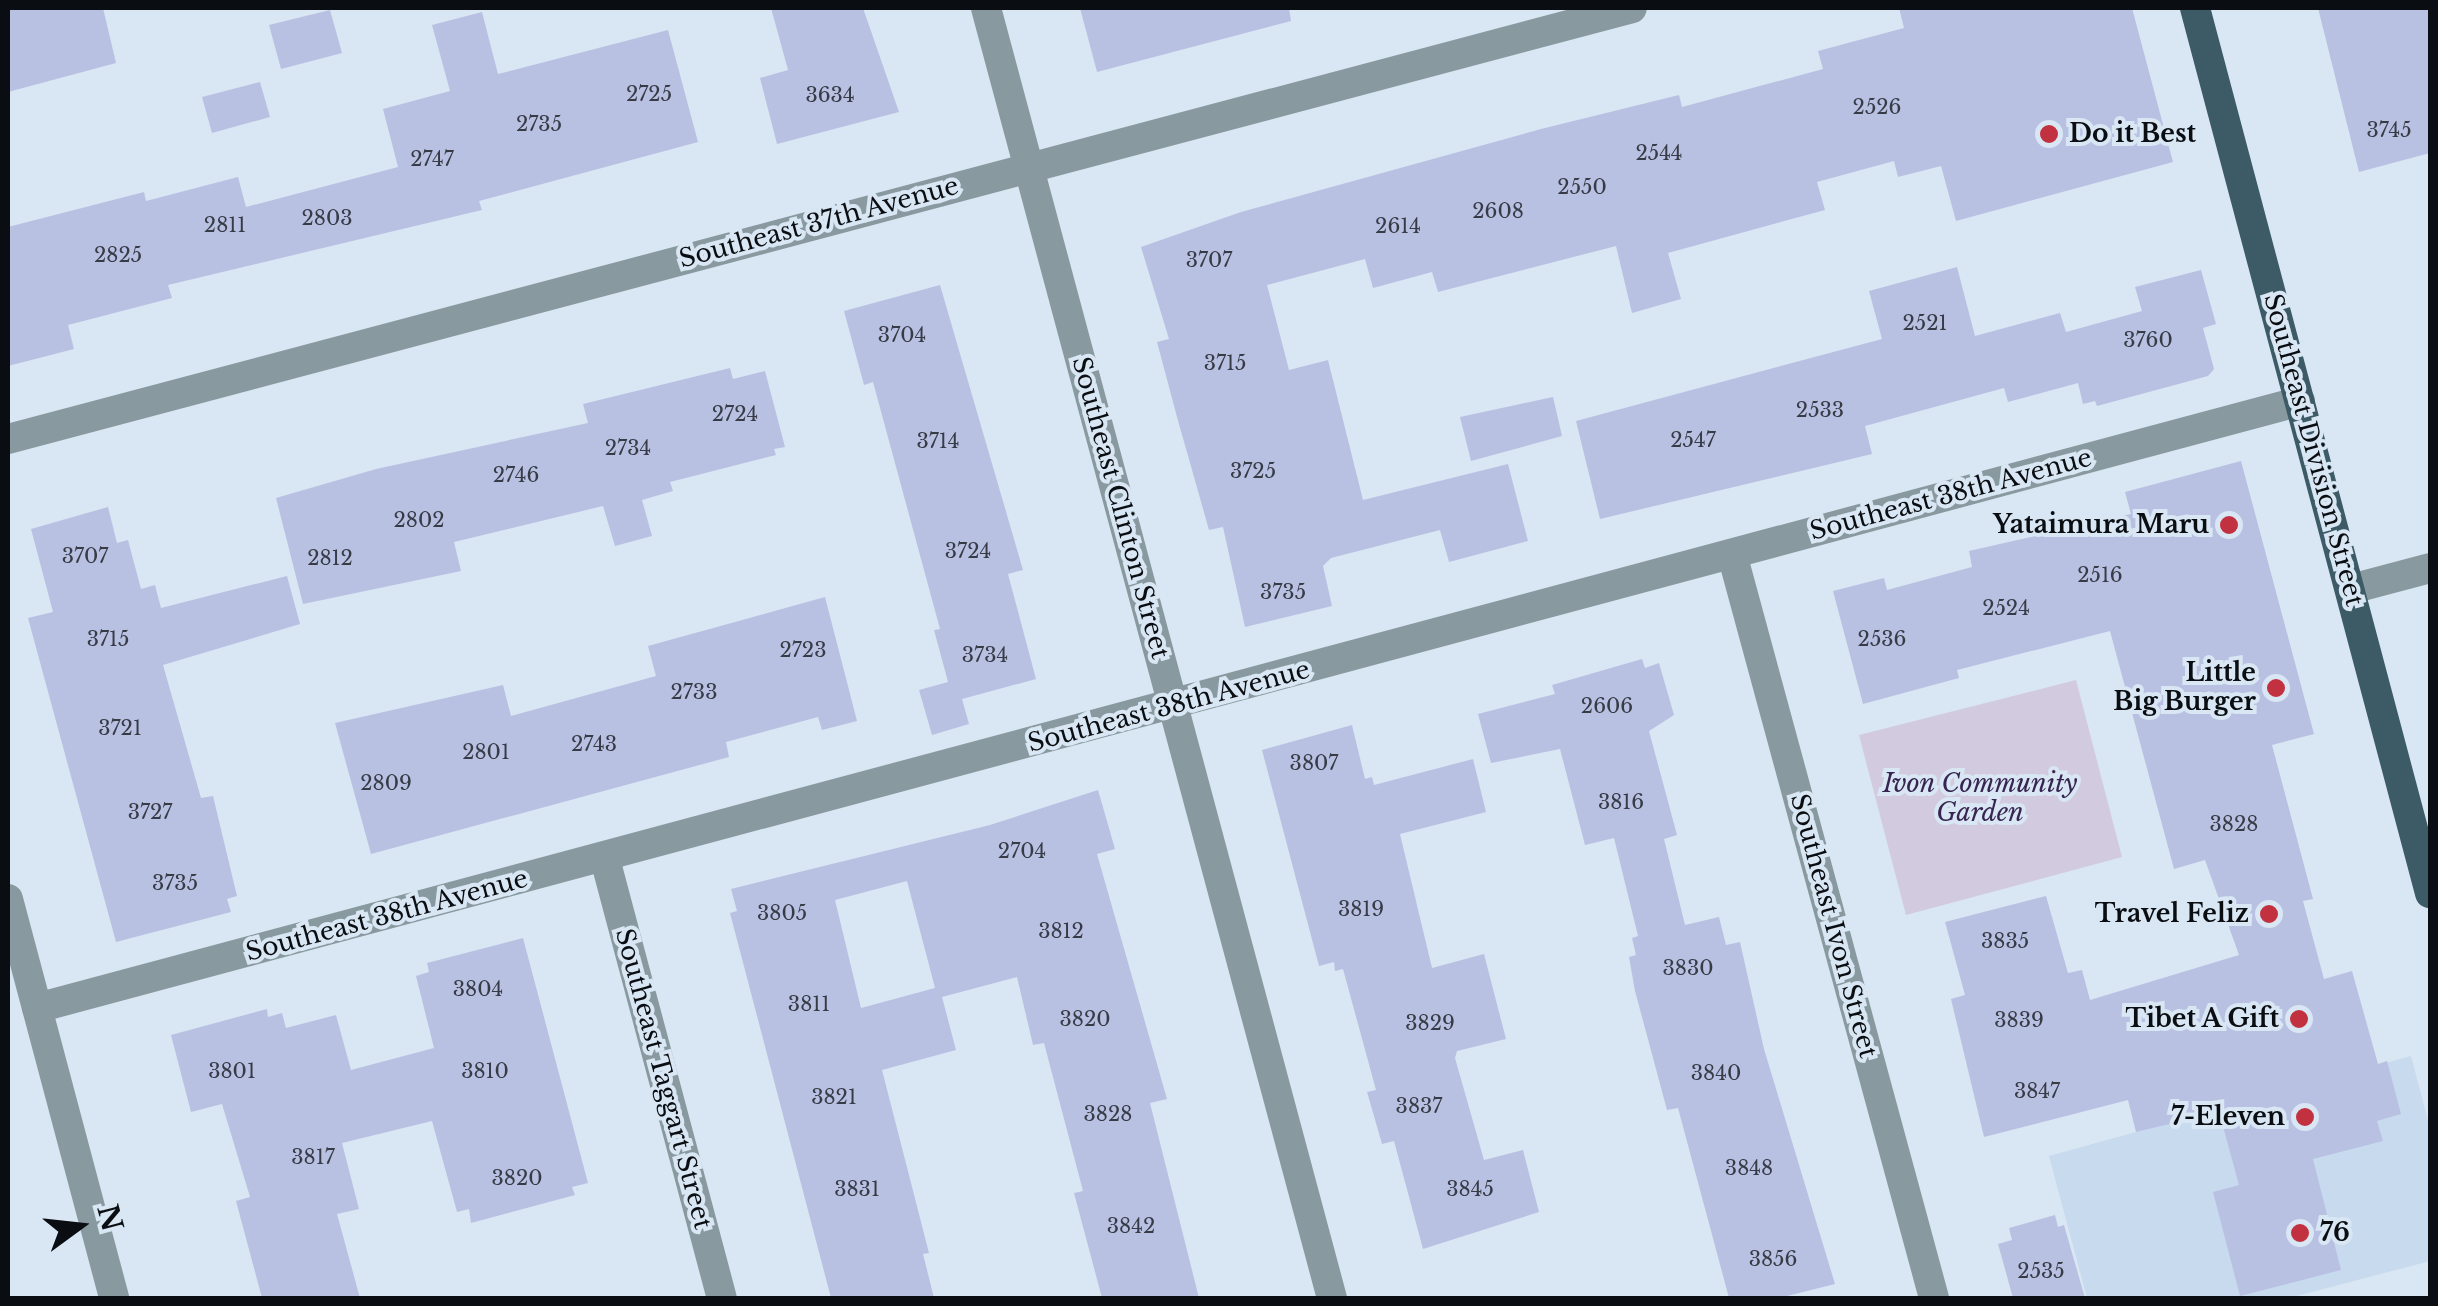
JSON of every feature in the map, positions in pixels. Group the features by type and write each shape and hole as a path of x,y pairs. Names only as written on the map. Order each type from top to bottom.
{"main road":[{"name":"Southeast Division Street","path":"2195,8 2430,892"}],"street":[{"name":"Southeast Clinton Street","path":"986,8 1332,1298"},
{"name":"Southeast 37th Avenue","path":"8,439 1632,8"},
{"name":"Southeast 38th Avenue","path":"36,1008 605,859 2300,401"},
{"name":"Southeast Ivon Street","path":"1732,554 1934,1298"},
{"path":"2351,590 2430,568"},
{"name":"Southeast Taggart Street","path":"605,859 722,1298"},
{"path":"8,899 114,1298"}],"shaded area":[{"path":"2411,1056 2430,1128 2430,1261 2289,1298 2087,1298 2049,1156"}],"green space":[{"name":"Ivon Community Garden","path":"2076,680 2122,857 1906,915 1859,735"}],"building":[{"path":"8,8 103,8 116,63 8,92"},
{"path":"771,8 863,8 899,112 777,144 760,78 788,70"},
{"path":"1080,8 1289,8 1291,21 1097,72"},
{"path":"1899,8 2132,8 2173,162 1956,221 1941,166 1898,177 1894,161 1817,182 1825,210 1668,253 1681,299 1632,313 1616,246 1438,292 1432,272 1373,288 1365,259 1267,285 1289,370 1328,360 1363,500 1508,464 1528,541 1449,562 1440,530 1331,558 1323,566 1332,606 1245,627 1223,527 1209,530 1177,417 1157,342 1169,339 1141,247 1241,212 1541,129 1679,95 1682,107 1823,69 1818,51 1904,28"},
{"path":"2318,8 2430,8 2430,153 2359,172"},
{"path":"330,10 342,53 281,69 269,25"},
{"path":"482,12 498,74 668,30 698,142 479,201 482,210 168,285 172,298 68,325 74,349 8,366 8,227 144,192 146,201 238,177 246,207 398,167 383,109 450,91 432,25"},
{"path":"260,82 270,117 212,133 202,97"},
{"path":"1957,267 1975,336 2060,313 2066,332 2142,311 2135,287 2201,270 2216,324 2203,328 2214,369 2208,376 2097,406 2095,401 2083,404 2078,383 2008,402 2004,388 1865,426 1872,454 1600,519 1576,421 1882,339 1869,291"},
{"path":"940,285 1023,570 1008,574 1036,679 962,699 969,724 932,735 919,690 948,682 934,630 940,629 873,382 864,385 844,311"},
{"path":"730,368 733,379 765,371 785,447 774,449 776,455 670,482 673,491 642,500 652,536 615,546 603,506 454,542 461,571 303,604 276,498 376,469 588,423 583,404"},
{"path":"1553,397 1562,436 1471,461 1460,417"},
{"path":"2241,461 2314,734 2272,745 2313,899 2303,901 2324,979 2352,971 2378,1064 2387,1061 2401,1114 2377,1121 2383,1141 2313,1159 2341,1270 2240,1296 2213,1192 2239,1185 2219,1112 2136,1132 2128,1100 1984,1137 1951,999 1965,995 1945,922 2046,896 2068,973 2082,970 2090,1000 2239,955 2205,860 2174,869 2110,631 1957,670 1959,678 1863,704 1833,591 1884,578 1887,590 1972,567 1969,551 2131,514 2125,492"},
{"path":"108,507 117,543 128,540 141,589 155,585 161,608 287,576 300,624 163,665 201,798 213,796 237,896 227,899 231,912 116,942 28,618 53,612 31,529"},
{"path":"825,597 857,721 822,730 818,717 726,742 729,757 371,854 335,723 503,685 511,716 656,676 648,646"},
{"path":"1642,659 1645,668 1659,663 1674,715 1649,731 1677,835 1664,839 1685,925 1719,917 1726,945 1740,942 1764,1049 1835,1284 1779,1298 1729,1298 1678,1108 1667,1110 1635,991 1629,957 1636,955 1632,938 1638,936 1614,838 1585,845 1560,749 1491,763 1478,714 1555,694 1552,685"},
{"path":"1352,725 1365,779 1372,777 1374,785 1473,759 1486,812 1400,834 1432,968 1484,954 1506,1039 1457,1051 1455,1058 1484,1160 1523,1150 1539,1212 1423,1249 1394,1141 1382,1144 1367,1092 1376,1090 1343,969 1335,971 1334,962 1319,966 1262,750"},
{"path":"1098,790 1115,849 1097,854 1167,1099 1150,1103 1199,1298 1102,1298 1074,1193 1083,1191 1044,1043 1033,1045 1017,977 942,997 956,1050 882,1070 929,1253 923,1254 934,1298 831,1298 730,913 737,911 731,889 990,825","holes":["907,881 935,988 861,1008 835,900"]},
{"path":"523,938 588,1183 572,1187 575,1195 471,1223 469,1209 457,1212 432,1121 342,1143 359,1209 337,1214 360,1298 262,1298 236,1201 250,1197 222,1104 191,1112 171,1035 267,1009 268,1017 282,1013 286,1028 336,1015 351,1070 434,1048 416,976 429,972 427,963"},
{"path":"2055,1215 2058,1227 2064,1225 2085,1298 2013,1298 1998,1244 2012,1240 2009,1228"}],"place":[{"name":"Do it Best","path":"2049,134"},
{"name":"Yataimura Maru","path":"2229,525"},
{"name":"Little Big Burger","path":"2276,688"},
{"name":"Travel Feliz","path":"2269,914"},
{"name":"Tibet A Gift","path":"2299,1019"},
{"name":"7-Eleven","path":"2305,1117"},
{"name":"76","path":"2300,1233"}]}
